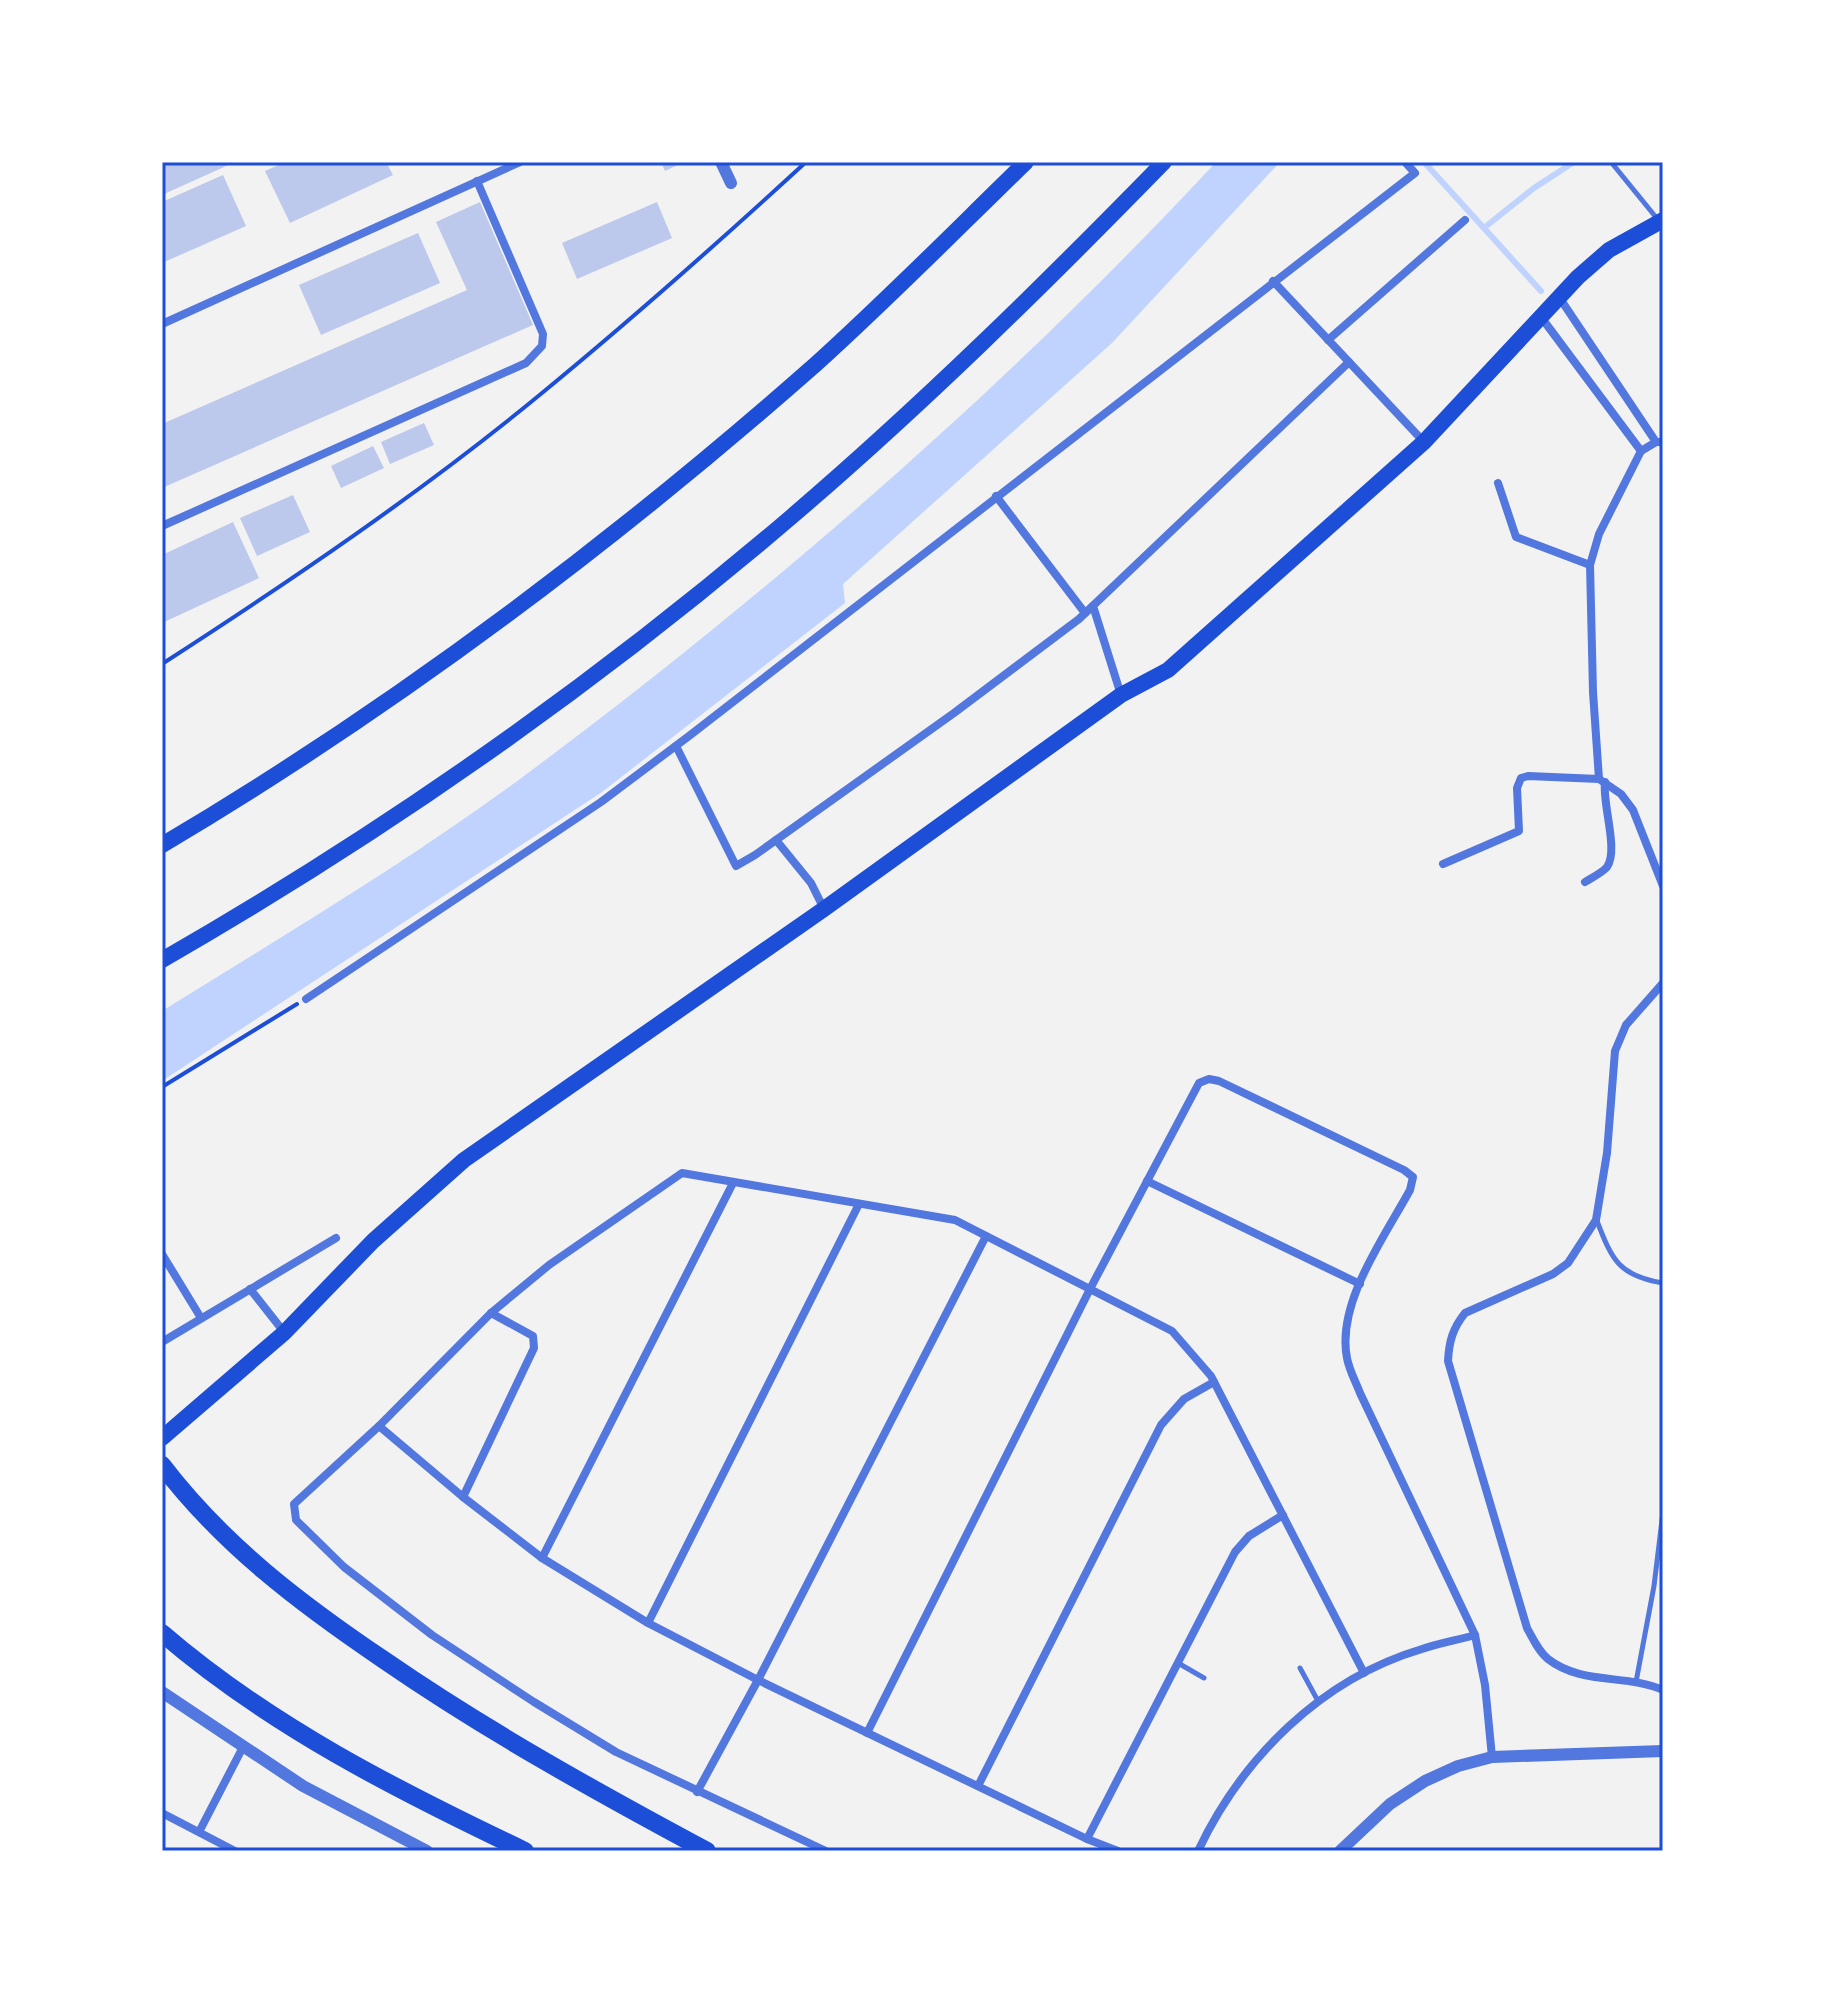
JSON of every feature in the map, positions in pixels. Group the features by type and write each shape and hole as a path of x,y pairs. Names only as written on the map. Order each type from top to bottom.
{"highway":[{"path":"162,1465 215,1528 257,1567 325,1620 422,1687 521,1748 707,1851"},
{"path":"162,1633 247,1698 313,1741 407,1795 525,1851"}],"main road":[{"path":"162,845 268,780 422,676 613,533 817,363 1026,162"},
{"path":"162,960 334,855 435,788 603,667 694,596 790,518 967,359 1164,162"},
{"path":"162,1438 284,1333 373,1241 464,1160 824,909 1121,695 1168,670 1424,442 1559,297 1609,250 1661,221"}],"street":[{"path":"162,324 520,162"},
{"path":"721,162 731,183"},
{"path":"306,999 601,802 676,746 1415,173 1405,162"},
{"path":"162,526 526,363 542,346 543,334 477,181"},
{"path":"1328,340 1465,220"},
{"path":"1273,281 1424,442"},
{"path":"1559,297 1659,442 1641,451 1599,534 1590,565 1593,692 1611,851 1606,867 1585,882"},
{"path":"1541,317 1641,451"},
{"path":"676,746 736,866 954,713 1085,613 1349,362"},
{"path":"1498,483 1516,537 1590,565"},
{"path":"996,496 1085,613"},
{"path":"1093,606 1121,695"},
{"path":"1443,864 1519,831 1517,788 1521,778 1602,781 1621,794 1633,810 1663,886"},
{"path":"776,840 811,883 824,909"},
{"path":"1663,983 1626,1025 1615,1051 1607,1153 1596,1220 1568,1263 1553,1274 1465,1313 1456,1324 1449,1342 1448,1361 1527,1628 1537,1646 1548,1659 1572,1671 1663,1690"},
{"path":"867,1733 1090,1289 1199,1083 1209,1079 1305,1122 1413,1177 1410,1190 1352,1300 1347,1323 1347,1357 1360,1393 1475,1635 1485,1685 1492,1757"},
{"path":"826,1851 616,1752 432,1635 344,1567 296,1520 294,1504 379,1426 491,1313 549,1265 682,1173 955,1220 1172,1331 1214,1382 1364,1673"},
{"path":"1147,1181 1360,1284"},
{"path":"542,1558 733,1183"},
{"path":"648,1623 859,1204"},
{"path":"697,1792 758,1680 986,1236"},
{"path":"162,1342 336,1238"},
{"path":"162,1254 201,1318"},
{"path":"250,1289 284,1333"},
{"path":"463,1497 534,1348 533,1336 491,1313"},
{"path":"978,1786 1161,1425 1184,1399 1214,1382"},
{"path":"379,1426 542,1558 648,1623 867,1733 1118,1851"},
{"path":"1087,1839 1235,1552 1249,1536 1283,1515"},
{"path":"1198,1851 1215,1814 1244,1773 1281,1732 1318,1701 1364,1673 1420,1649 1475,1635"},
{"path":"162,1692 303,1786 427,1851"},
{"path":"199,1832 243,1747"},
{"path":"1340,1851 1390,1804 1425,1781 1458,1766 1492,1757 1663,1751"},
{"path":"162,1813 235,1851"}],"lane":[{"path":"1611,162 1661,221"},
{"path":"1596,1220 1618,1265 1641,1279 1663,1283"},
{"path":"1636,1682 1654,1586 1663,1512"},
{"path":"1178,1663 1204,1678"},
{"path":"1300,1668 1318,1701"}],"path":[{"path":"162,664 365,528 540,395 705,255 806,162"},
{"path":"162,1087 306,999"}],"water":[{"path":"1216,162 1280,162 1112,343 843,584 845,603 602,792 162,1081 162,1011 348,896 484,805 709,632 798,559 972,405 1056,326"}],"building":[{"path":"162,162 235,162 162,195"},
{"path":"285,162 386,162 393,175 290,223 265,171"},
{"path":"661,162 684,162 665,171"},
{"path":"223,175 246,226 162,263 162,202"},
{"path":"480,202 533,325 162,488 162,424 467,290 436,222"},
{"path":"657,202 672,238 577,279 562,243"},
{"path":"418,233 440,283 321,335 299,285"},
{"path":"424,423 434,445 390,464 381,442"},
{"path":"373,446 384,468 341,488 331,466"},
{"path":"293,495 310,532 257,556 240,518"},
{"path":"233,522 259,578 162,623 162,555"}],"waterway":[{"path":"1424,162 1541,291"},
{"path":"1485,227 1534,188 1574,162"}]}
